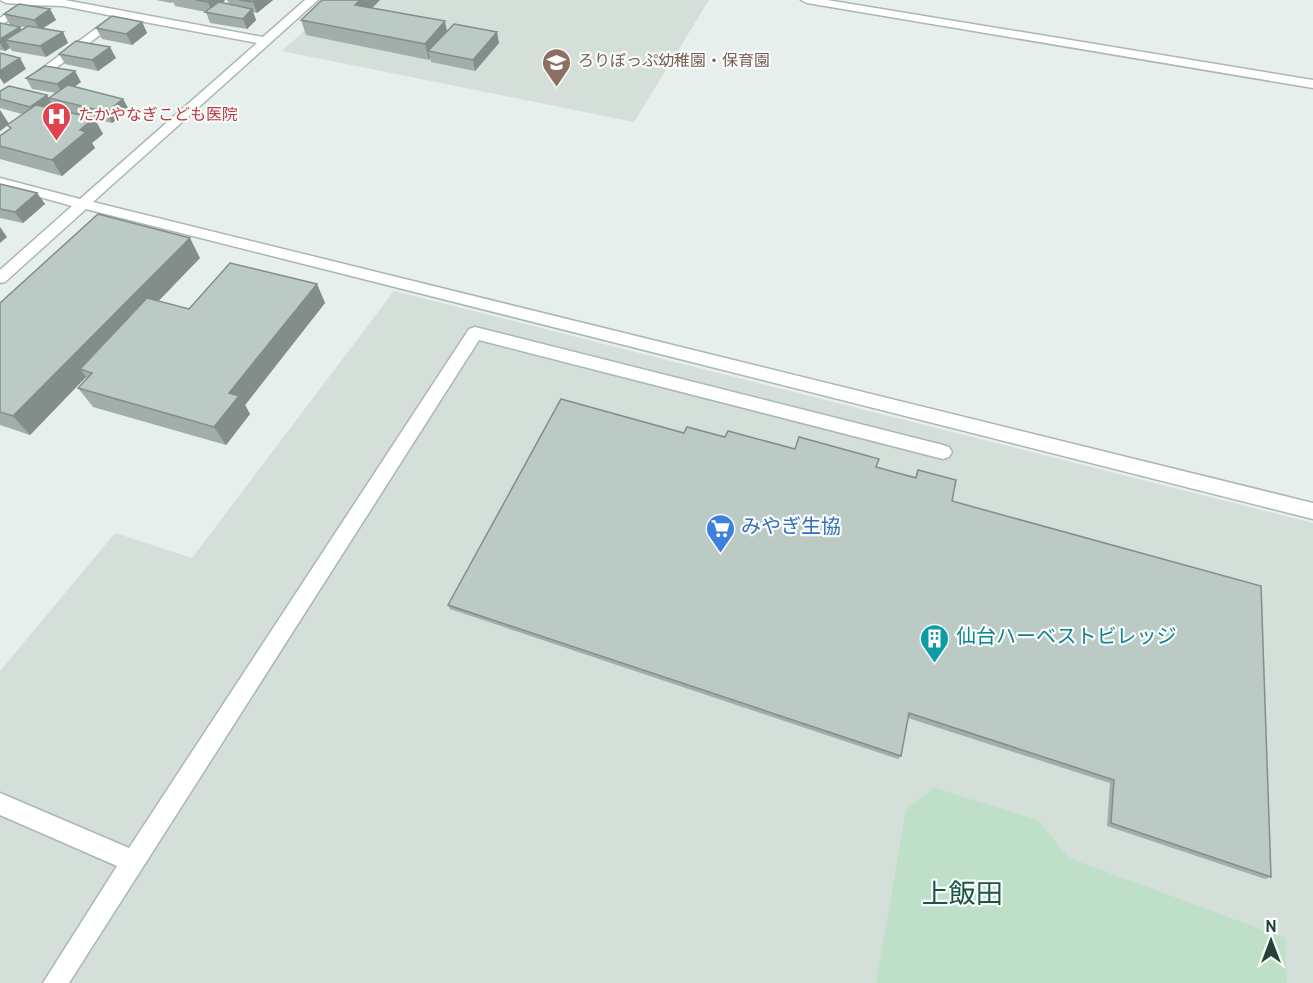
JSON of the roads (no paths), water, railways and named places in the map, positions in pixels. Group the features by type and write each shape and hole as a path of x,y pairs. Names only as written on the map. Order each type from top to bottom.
{"street":[{"path":"6,0 64,2 264,41"},
{"path":"0,278 312,0"},
{"path":"807,0 1313,84"},
{"path":"0,23 30,2"},
{"path":"41,75 122,14"},
{"path":"0,182 514,314 1313,511"},
{"path":"55,983 475,333 943,452"},
{"path":"0,804 133,861"}],"place":[{"name":"ろりぽっぷ幼稚園・保育園","path":"557,88"},
{"name":"たかやなぎこども医院","path":"57,142"},
{"name":"みやぎ生協","path":"720,554"},
{"name":"仙台ハーベストビレッジ","path":"935,664"}],"district":[{"name":"上飯田","path":"962,896"}]}
